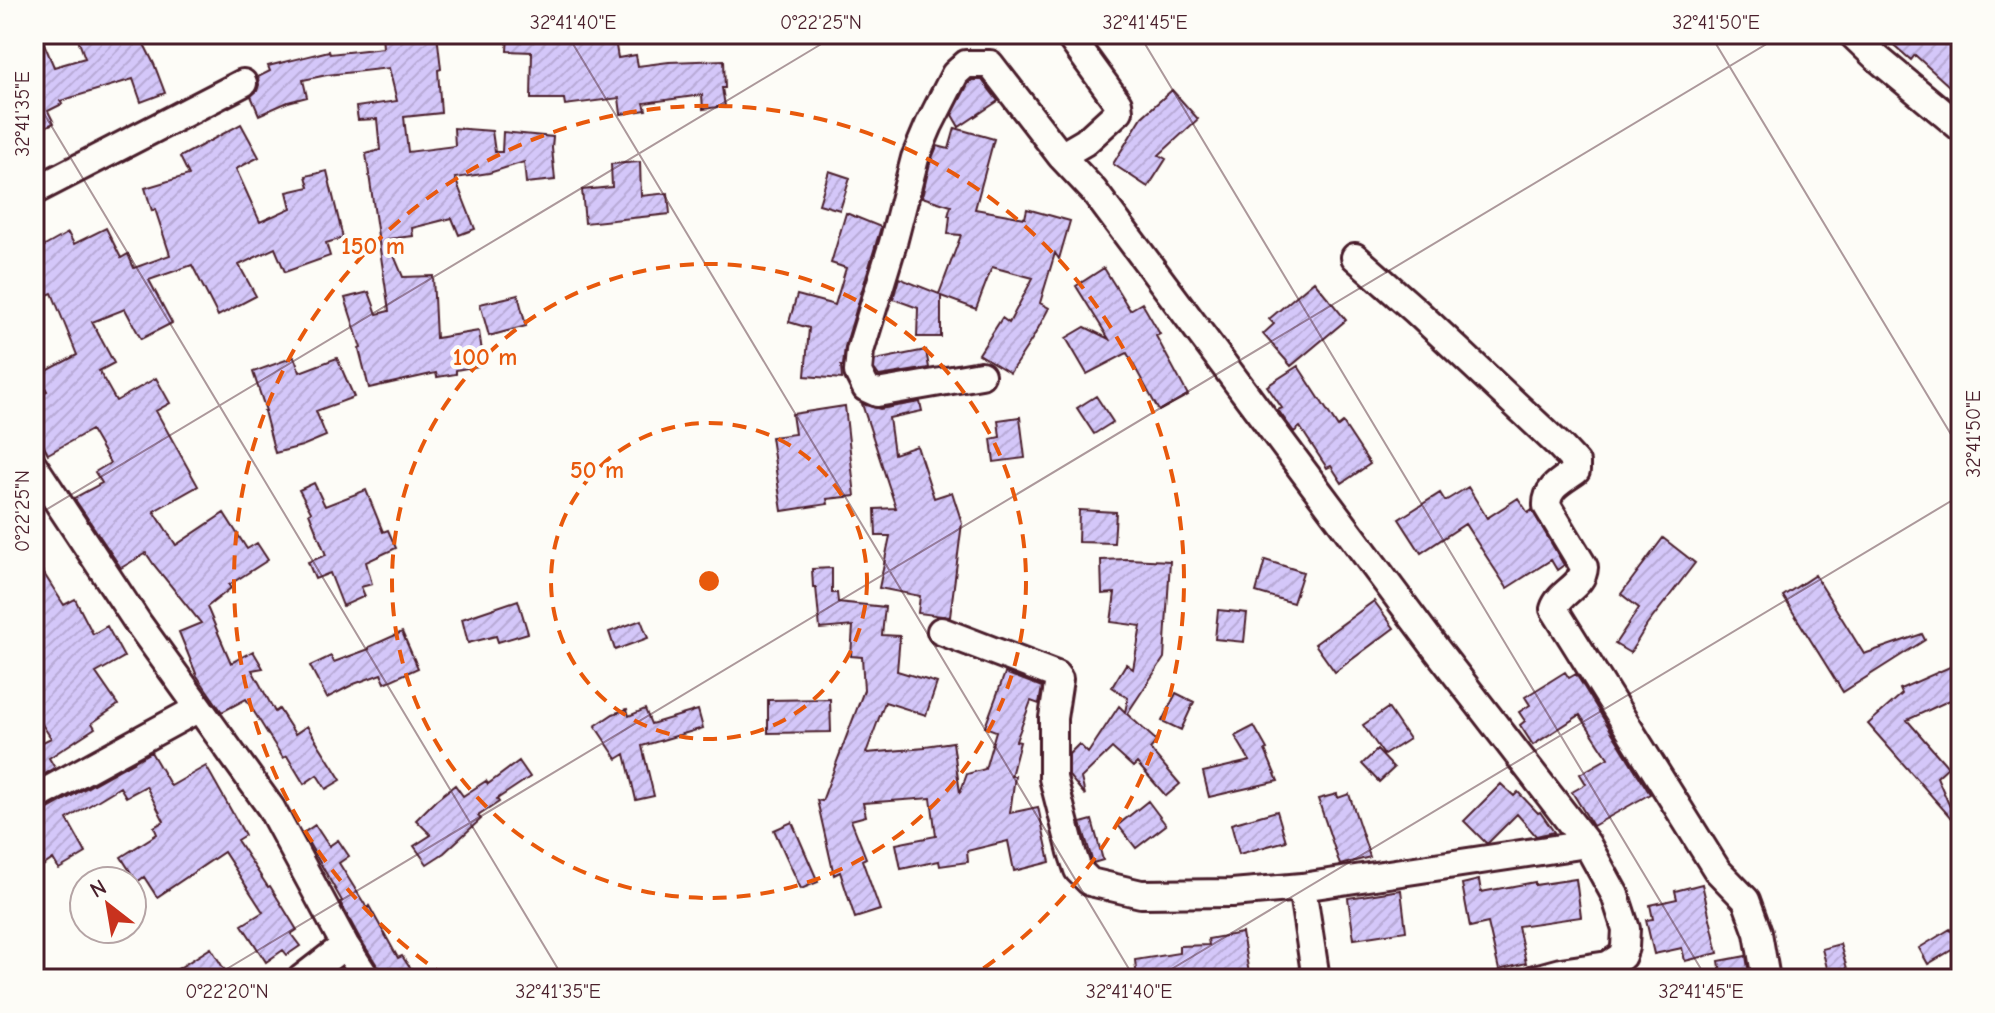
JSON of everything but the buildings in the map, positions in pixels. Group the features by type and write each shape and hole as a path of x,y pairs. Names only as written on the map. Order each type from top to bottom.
{"street":[{"path":"1061,156 1085,142 1119,111 1118,103 1068,34"},
{"path":"1852,34 1961,128"},
{"path":"981,375 877,393 866,388 858,372 860,351 915,158 955,74 966,64 985,63 990,64 1061,156 1103,203 1437,650 1587,844 1615,895 1626,929 1622,956 1608,965 1535,979"},
{"path":"34,191 243,83"},
{"path":"1355,257 1439,331 1576,463 1576,471 1553,487 1546,496 1547,506 1584,567 1584,575 1557,601 1554,609 1717,870 1746,900 1758,933 1766,979"},
{"path":"34,466 138,623 271,808 345,945 367,979"},
{"path":"941,631 1056,675 1059,679 1053,718 1053,778 1078,870 1090,882 1141,894 1232,893 1302,887 1587,844"},
{"path":"34,798 199,708"},
{"path":"1302,887 1316,979"},
{"path":"301,979 345,945"}]}
